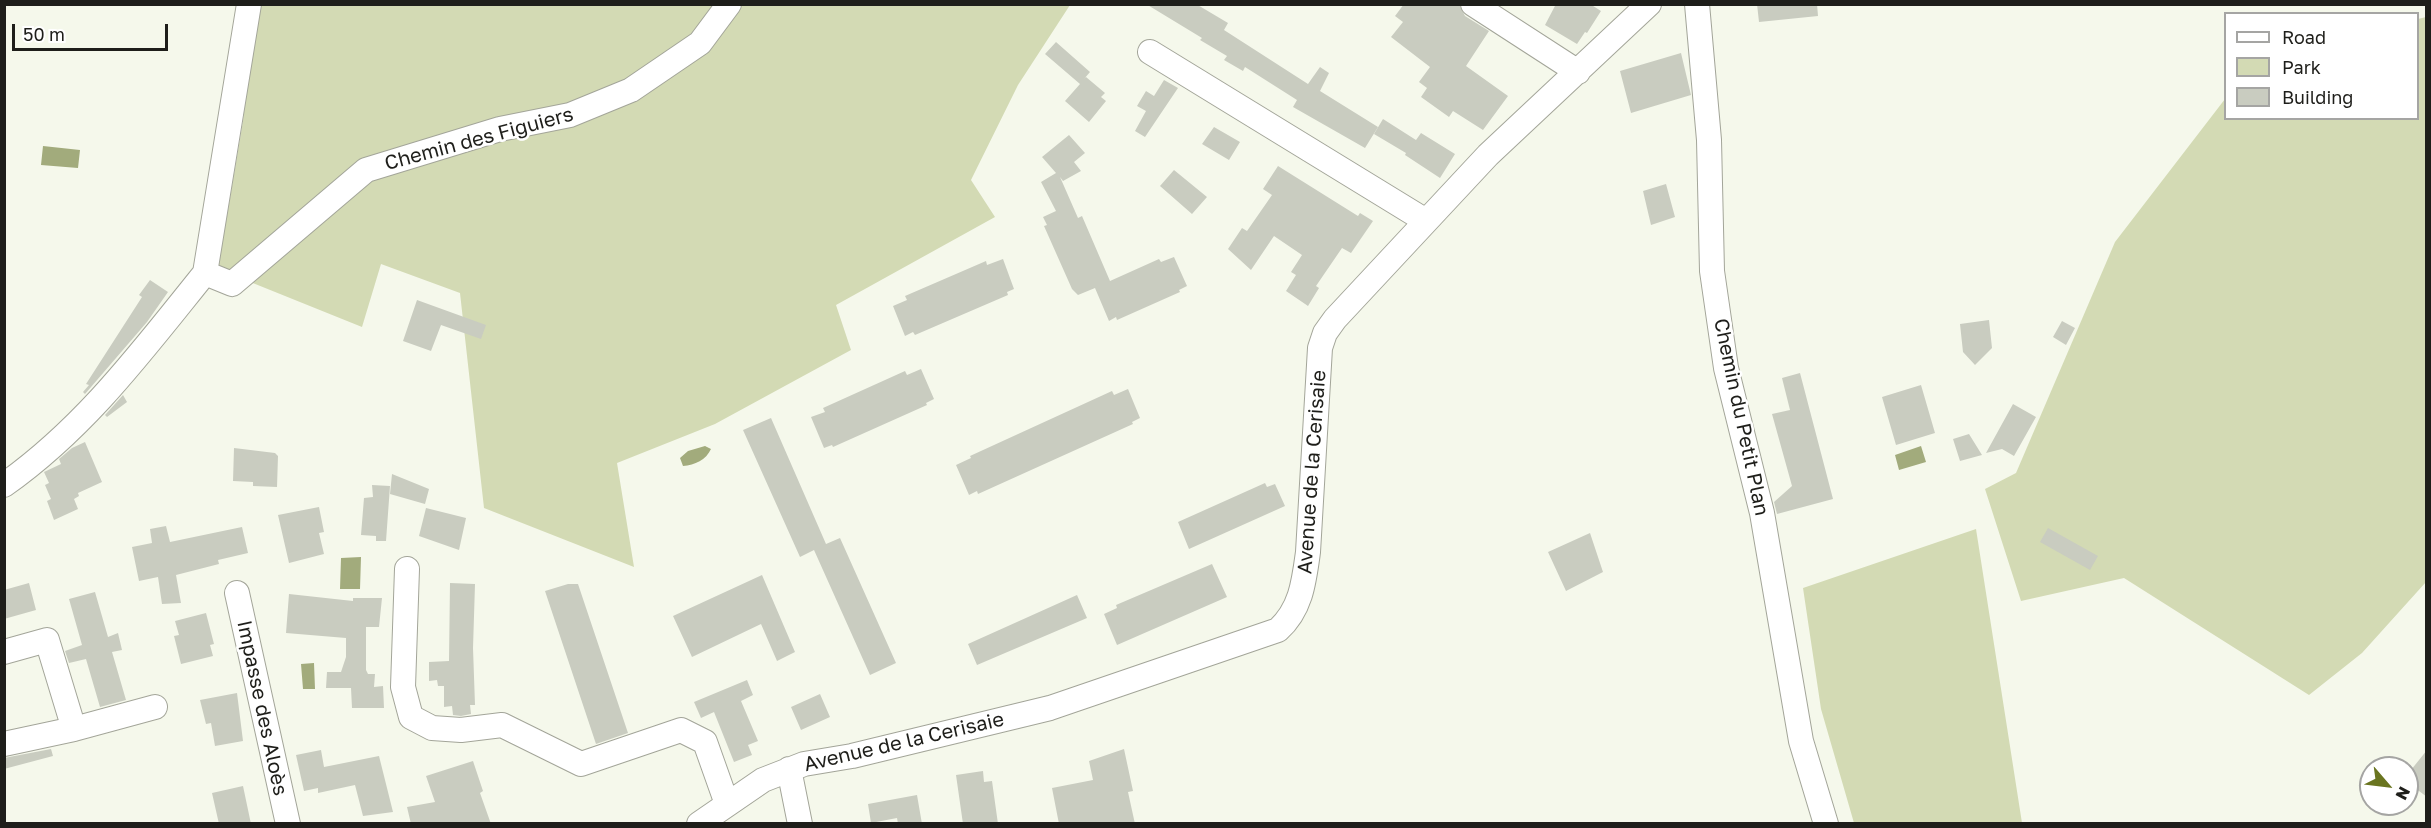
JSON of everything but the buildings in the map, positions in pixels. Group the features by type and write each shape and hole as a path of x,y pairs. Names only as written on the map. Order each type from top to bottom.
{"street":[{"path":"4,485 32,466 100,402 205,273 249,4"},
{"name":"Chemin des Figuiers","path":"205,273 232,284 366,170 500,129 570,115 631,90 700,43 729,4"},
{"path":"1473,4 1578,72"},
{"name":"Avenue de la Cerisaie","path":"699,824 763,780 789,769 1050,708 1278,630 1290,619 1304,585 1320,348 1325,333 1335,319 1488,155 1649,4"},
{"name":"Chemin du Petit Plan","path":"1697,4 1708,140 1712,271 1726,368 1762,513 1801,741 1826,824"},
{"path":"1150,52 1426,221"},
{"path":"407,569 403,687 411,717 432,728 461,730 502,725 581,764 681,730 705,742 727,804"},
{"name":"Impasse des Aloès","path":"237,593 288,824"},
{"path":"4,652 47,640 74,729"},
{"path":"4,744 74,729 155,707"},
{"path":"789,769 800,824"}],"green space":[{"path":"256,5 1070,5 1018,85 971,180 995,217 836,305 851,350 715,424 617,463 634,567 484,508 460,293 381,264 362,327 218,269 243,121"},
{"path":"2426,17 2426,582 2362,653 2309,695 2124,578 2021,601 1985,489 2016,473 2115,242 2224,100 2224,120 2419,120 2419,19"},
{"path":"1976,529 2022,823 1854,823 1821,709 1803,588"}],"shaded area":[{"path":"43,146 80,150 78,168 41,165"},
{"path":"705,446 711,449 703,459 683,466 680,458 688,451"},
{"path":"1921,446 1926,462 1899,470 1895,455"},
{"path":"361,557 360,589 340,589 341,558"},
{"path":"314,663 315,689 303,689 301,664"}]}
